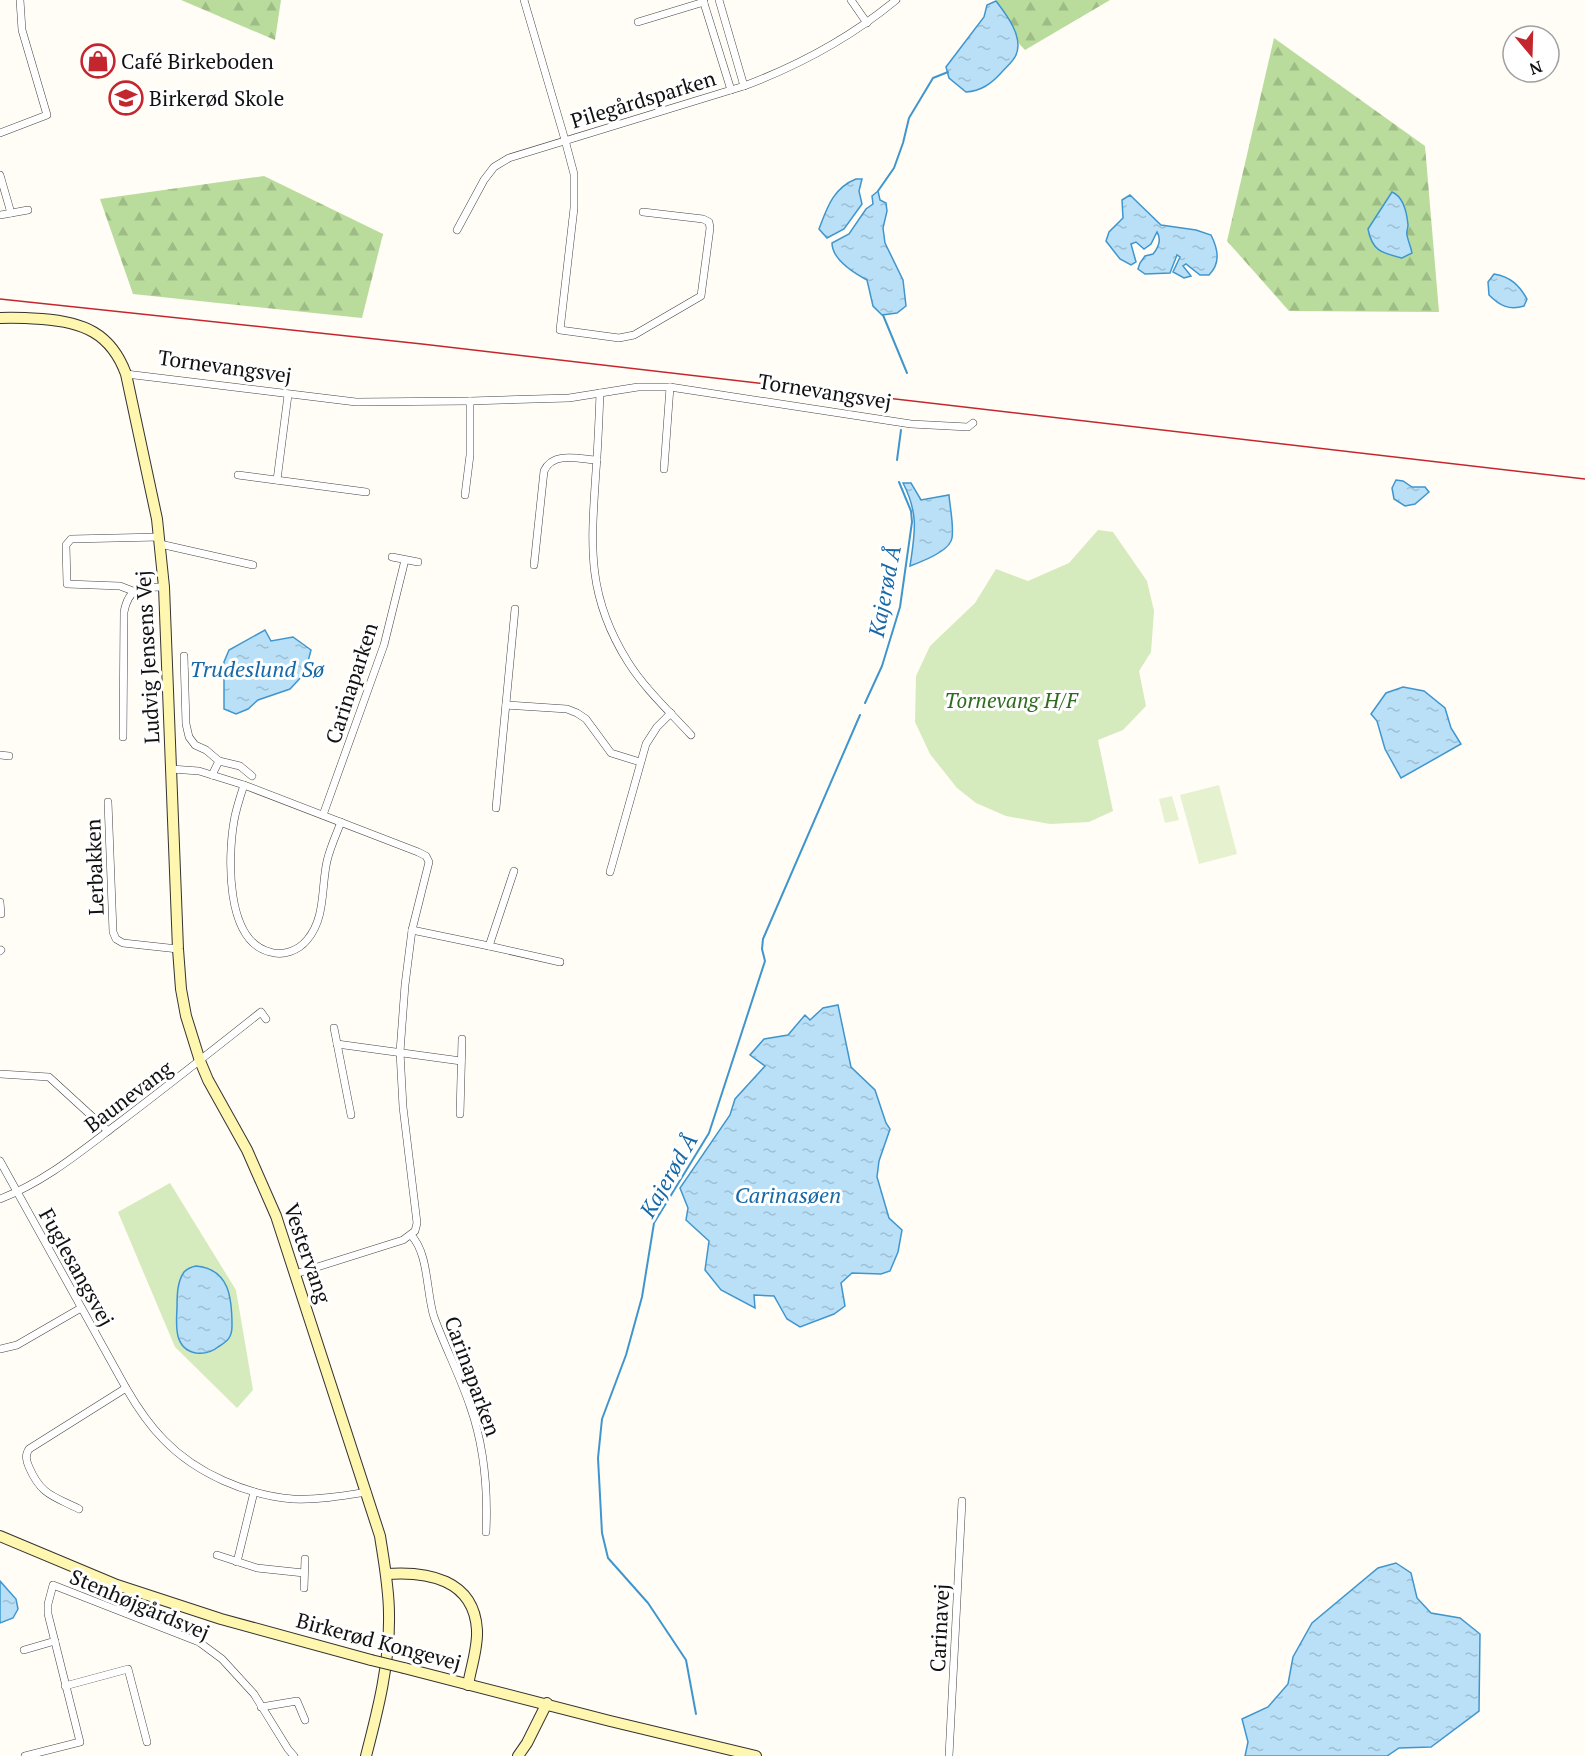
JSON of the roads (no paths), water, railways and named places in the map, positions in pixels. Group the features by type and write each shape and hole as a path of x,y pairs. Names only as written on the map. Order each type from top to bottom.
{"street":[{"path":"0,133 47,116 22,30 20,0"},
{"name":"Pilegårdsparken","path":"524,0 573,174 574,208 560,330 619,338 634,334 701,296 709,222 704,219 643,212"},
{"name":"Pilegårdsparken","path":"719,0 744,86"},
{"path":"851,0 867,23"},
{"name":"Pilegårdsparken","path":"457,230 484,180 494,167 509,158 744,86 803,62 867,23 896,0"},
{"name":"Pilegårdsparken","path":"638,22 704,1 731,90"},
{"path":"0,175 11,213"},
{"path":"0,215 28,210"},
{"name":"Tornevangsvej","path":"0,318 20,317 67,321 84,326 97,333 110,346 121,361 126,374 288,395 356,402 470,401 569,398 639,387 670,387 911,424 968,427 973,423"},
{"name":"Ludvig Jensens Vej","path":"126,374 160,540 171,769"},
{"path":"664,469 670,387"},
{"path":"600,393 592,535 597,591 605,617 630,664 691,735"},
{"path":"277,480 288,395"},
{"path":"465,495 470,455 470,401"},
{"path":"534,565 544,471 548,464 558,458 597,460"},
{"path":"238,476 366,492"},
{"name":"Ludvig Jensens Vej","path":"133,591 120,585 67,584 66,545 71,539 160,540 253,566"},
{"path":"392,557 418,562"},
{"name":"Carinaparken","path":"323,815 384,645 405,560"},
{"path":"123,737 124,612 127,598 141,587 164,587"},
{"path":"496,808 515,609"},
{"path":"184,656 186,723 189,736 195,745 206,750 219,761 240,766 252,776"},
{"path":"506,705 567,709 577,712 586,719 611,753 640,762"},
{"path":"610,872 640,762 651,735 671,713"},
{"path":"0,755 9,756"},
{"path":"212,775 219,761"},
{"path":"171,769 200,771 244,785 426,856 429,862 412,930 400,1052 403,1107 417,1223 415,1231 411,1235 295,1274"},
{"name":"Vestervang","path":"171,769 178,949 186,1016 208,1080 247,1150 276,1216 380,1536 390,1615 382,1691 366,1756"},
{"path":"244,785 234,819 231,849 232,892 243,930 255,945 269,952 283,954 297,949 307,940 314,928 322,905 327,861 341,822"},
{"name":"Lerbakken","path":"108,802 113,921 116,939 123,943 178,949"},
{"path":"489,946 514,871"},
{"path":"0,902 1,914"},
{"path":"412,930 560,962"},
{"name":"Baunevang","path":"0,1198 17,1192 62,1167 261,1012 266,1019"},
{"path":"334,1028 351,1115"},
{"path":"460,1114 462,1039"},
{"path":"337,1044 462,1061"},
{"path":"0,1074 49,1077 108,1131"},
{"name":"Fuglesangsvej","path":"0,1161 126,1388 144,1418 165,1442 191,1462 219,1479 255,1492 292,1498 329,1498 367,1492"},
{"name":"Carinaparken","path":"411,1235 421,1249 428,1294 435,1317 470,1406 478,1433 485,1463 486,1532"},
{"path":"0,1349 17,1345 81,1308"},
{"path":"79,1509 45,1492 35,1480 26,1459 26,1453 126,1388"},
{"path":"237,1562 255,1492"},
{"name":"Carinavej","path":"949,1756 962,1501"},
{"name":"Birkerød Kongevej","path":"0,1536 127,1589 221,1619 468,1685 756,1756"},
{"path":"217,1555 257,1568 304,1573"},
{"path":"304,1587 305,1559"},
{"path":"386,1574 420,1573 434,1576 459,1590 468,1602 477,1629 468,1685"},
{"name":"Stenhøjgårdsvej","path":"55,1641 48,1614 53,1585 199,1642 222,1659 239,1676 294,1756"},
{"path":"24,1650 55,1641 80,1742 25,1756"},
{"path":"65,1686 128,1669 147,1742"},
{"path":"261,1707 297,1701 305,1720"},
{"path":"518,1756 547,1703"}],"water":[{"path":"996,1 1016,33 1018,48 1016,55 989,84 966,92 949,78 946,67 984,17 987,5"},
{"path":"856,179 862,179 859,191 862,204 844,229 827,238 819,229 828,206 836,193"},
{"path":"878,191 880,200 886,203 887,211 883,228 885,243 903,280 906,306 897,313 882,315 873,306 867,280 840,260 832,243 849,234 866,209 873,204 872,196"},
{"path":"1392,192 1402,202 1408,221 1407,234 1412,253 1402,258 1375,247 1368,229"},
{"path":"1130,195 1161,225 1196,230 1211,235 1217,261 1209,275 1200,275 1186,264 1183,266 1191,276 1184,278 1173,272 1180,257 1177,255 1170,273 1145,274 1138,269 1145,256 1153,254 1156,249 1159,241 1157,232 1151,244 1144,249 1136,242 1131,244 1136,262 1131,265 1120,259 1106,241 1109,232 1123,218 1122,200"},
{"path":"1494,274 1505,277 1518,286 1527,299 1524,306 1514,308 1505,306 1489,295 1488,282"},
{"path":"1396,480 1403,481 1412,487 1425,487 1429,492 1415,504 1405,506 1394,499 1392,488"},
{"path":"903,483 911,483 921,500 949,495 952,522 950,543 934,555 910,566 914,514"},
{"name":"Trudeslund Sø","path":"265,630 271,641 293,637 311,650 305,673 290,689 258,700 248,709 236,714 224,709 224,662 229,650"},
{"path":"1403,687 1424,691 1445,708 1451,728 1461,744 1401,778 1385,749 1377,721 1371,714 1386,693"},
{"name":"Carinasøen","path":"838,1005 851,1067 875,1090 890,1129 879,1161 877,1177 889,1218 902,1230 898,1252 890,1271 881,1274 852,1273 841,1283 845,1306 834,1314 800,1327 787,1319 774,1296 754,1295 755,1308 721,1290 705,1270 709,1241 686,1220 688,1208 680,1188 730,1115 735,1099 765,1066 750,1055 764,1039 788,1035 805,1015 810,1020 823,1008"},
{"path":"196,1266 207,1268 222,1279 230,1296 231,1306 232,1330 229,1338 213,1350 202,1353 189,1351 184,1347 180,1342 177,1329 177,1294 180,1280 185,1271"},
{"path":"1396,1563 1411,1573 1417,1598 1431,1613 1460,1618 1480,1634 1479,1711 1431,1747 1399,1748 1387,1756 1245,1756 1248,1742 1242,1719 1268,1707 1288,1684 1293,1657 1312,1623 1378,1568"},
{"path":"0,1581 16,1599 18,1609 13,1618 0,1623"}],"waterway":[{"path":"878,191 894,168 909,118 933,78 948,72"},
{"name":"Kajerød Å","path":"883,315 907,373"},
{"name":"Kajerød Å","path":"897,460 901,430"},
{"name":"Kajerød Å","path":"865,703 882,666 900,607 912,522 911,511 899,482"},
{"name":"Kajerød Å","path":"696,1714 686,1660 648,1603 608,1558 602,1533 598,1458 602,1419 626,1355 642,1297 654,1223 709,1133 765,961 762,949 763,939 860,715"}],"tram line":[{"path":"0,299 422,344 1585,479"}],"place":[{"name":"Café Birkeboden","path":"98,61"},
{"name":"Birkerød Skole","path":"126,98"}],"park label":[{"name":"Tornevang H/F","path":"1011,700"}]}
